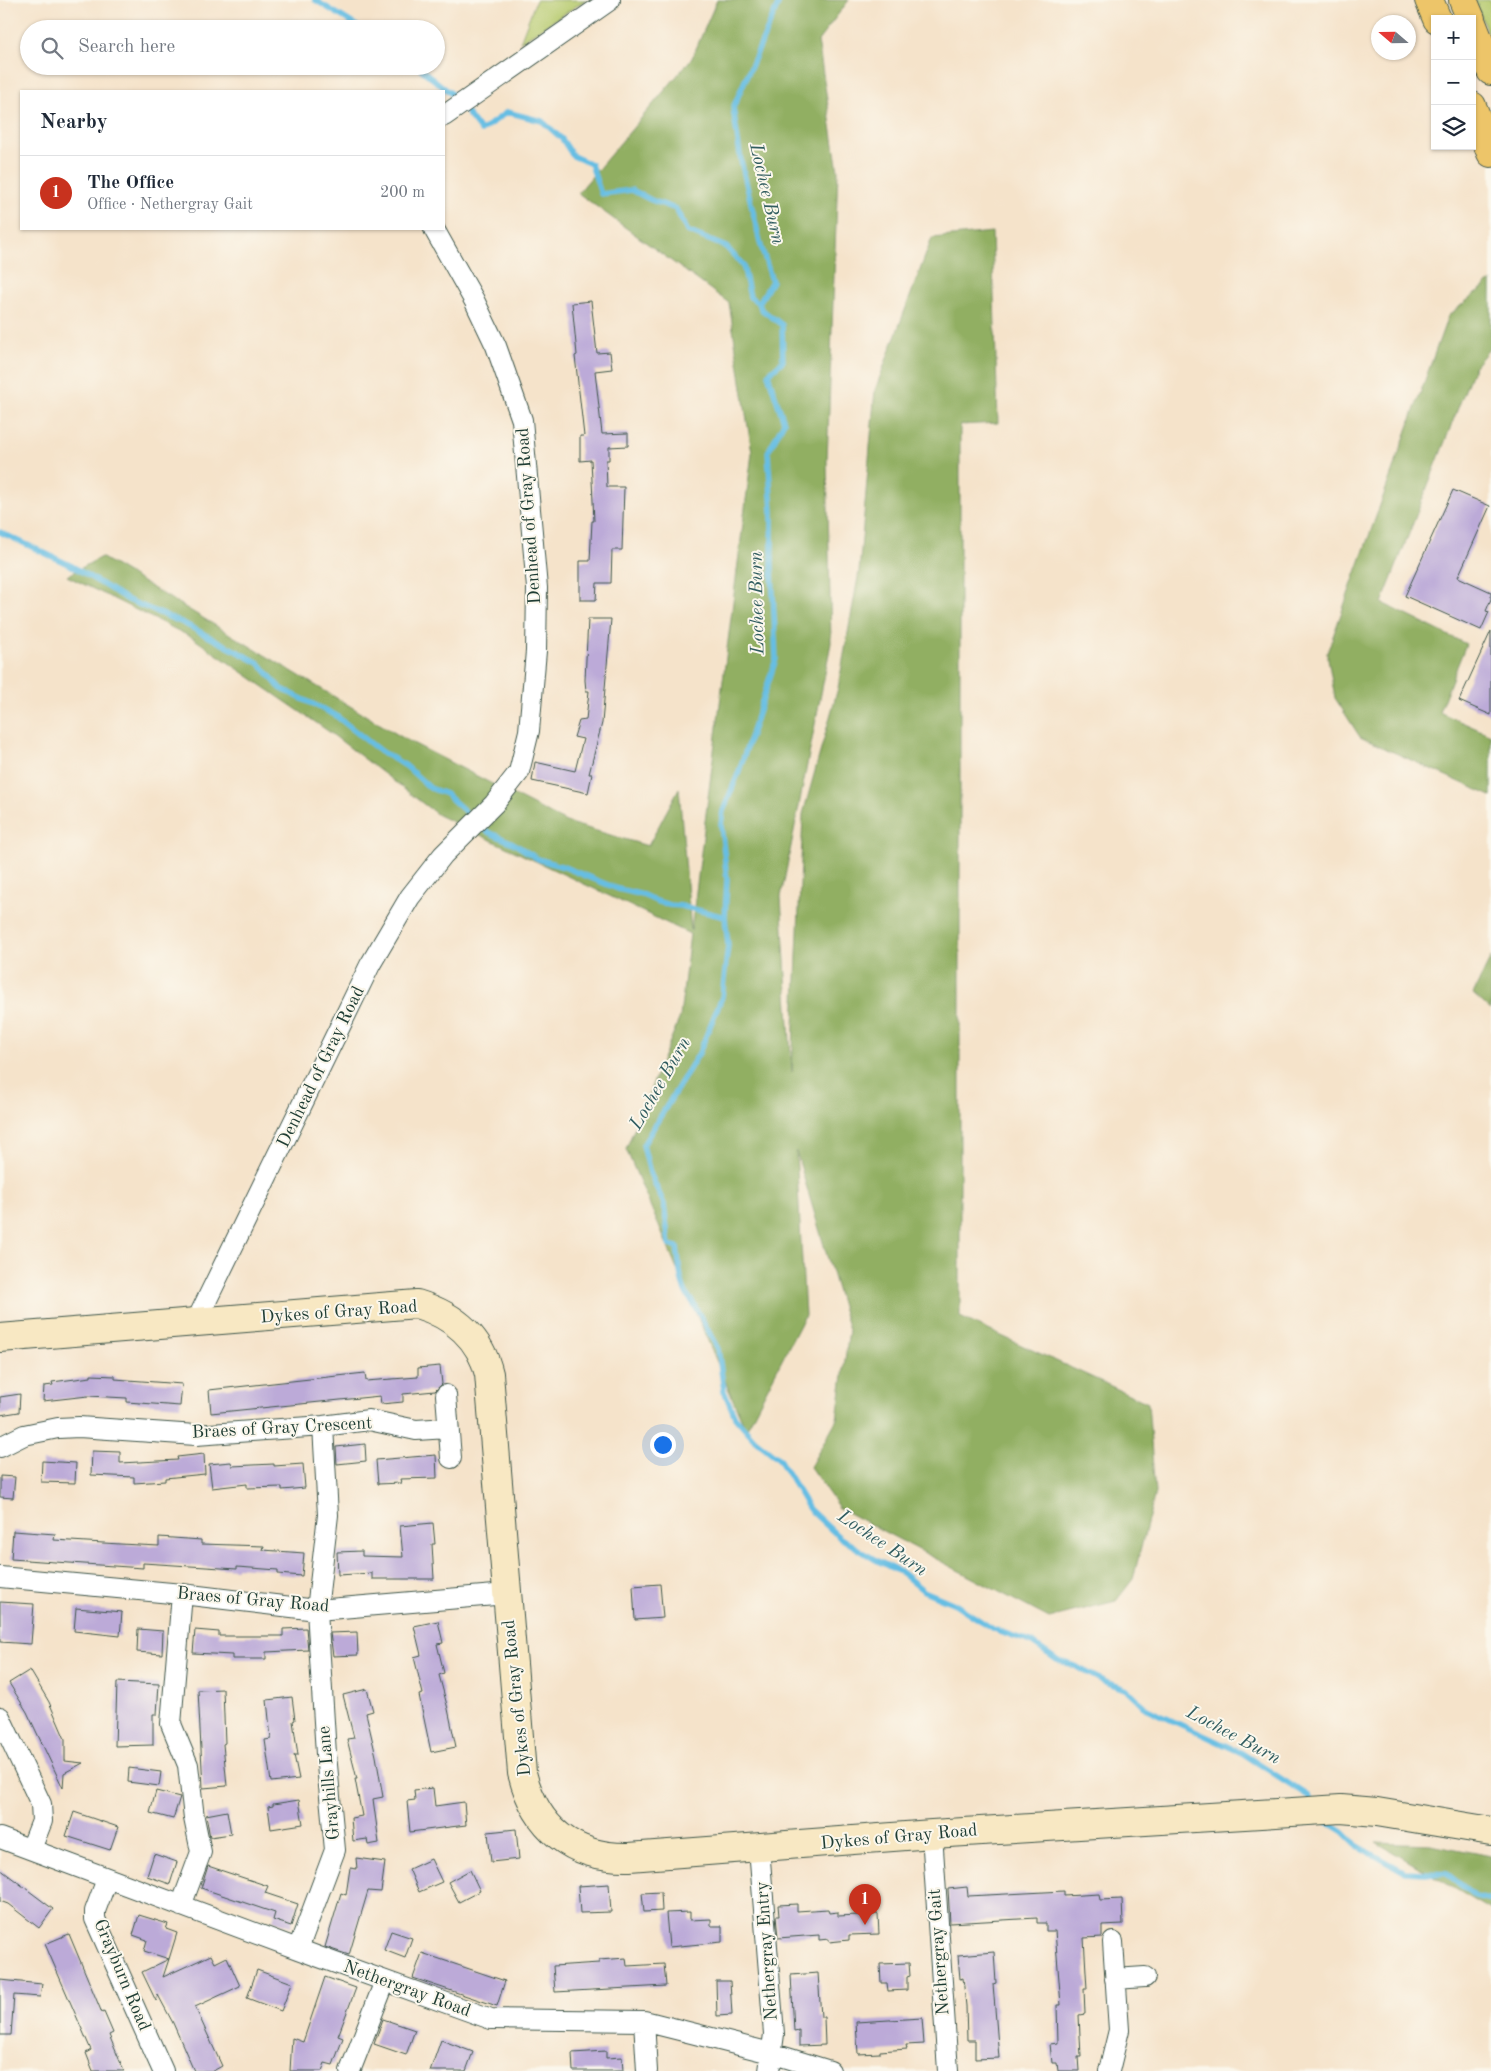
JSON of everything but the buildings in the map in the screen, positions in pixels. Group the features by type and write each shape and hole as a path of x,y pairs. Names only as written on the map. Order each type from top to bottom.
{"highway":[{"path":"1429,0 1435,15"},
{"path":"1463,0 1469,15"},
{"path":"1476,33 1491,71"},
{"path":"1476,116 1491,153"}],"street":[{"path":"445,115 610,0"},
{"name":"Denhead of Gray Road","path":"196,1322 370,965 410,897 444,855 488,810 519,772 530,731 536,651 537,588 522,420 496,346 474,300 435,230"},
{"name":"Dykes of Gray Road","path":"0,1338 416,1304 438,1310 470,1334 485,1360 489,1374 522,1773 536,1810 549,1827 567,1842 580,1849 610,1857 759,1848 932,1834 1299,1810 1341,1809 1377,1812 1491,1831"},
{"path":"446,1395 451,1458"},
{"name":"Braes of Gray Crescent","path":"0,1447 24,1435 58,1428 106,1428 196,1435 323,1426 369,1420 416,1430 448,1428"},
{"name":"Grayhills Lane","path":"298,1949 335,1850 326,1754 317,1610 328,1515 323,1426"},
{"name":"Braes of Gray Road","path":"0,1577 182,1594 317,1610 507,1594"},
{"path":"181,1906 201,1852 194,1818 188,1765 171,1724 182,1594"},
{"path":"0,1717 41,1804 42,1821 31,1850"},
{"name":"Nethergray Gait","path":"932,1834 948,2071"},
{"name":"Nethergray Road","path":"0,1838 491,2019 644,2021 770,2062 830,2071"},
{"name":"Nethergray Entry","path":"759,1848 774,2034 770,2062"},
{"name":"Grayburn Road","path":"107,1879 95,1911 95,1919 163,2071"},
{"path":"1109,2071 1118,2030 1113,1942"},
{"path":"1115,1979 1146,1977"},
{"path":"350,2071 385,1980"},
{"path":"644,2021 646,2071"}],"green space":[{"path":"536,0 586,0 520,42"},
{"path":"717,0 849,0 818,41 838,171 827,461 831,643 781,897 792,1072 803,814 838,688 859,572 875,390 932,238 992,232 998,423 960,425 960,1317 1148,1403 1155,1493 1133,1579 1116,1601 1049,1618 839,1508 810,1467 837,1419 849,1330 796,1151 805,1315 746,1430 626,1149 680,1017 690,934 438,815 328,731 193,638 67,576 101,557 405,739 566,822 648,846 679,788 691,931 752,453 729,303 578,193 692,58"},
{"path":"1475,0 1491,0 1491,43"},
{"path":"1491,281 1491,347 1474,367 1382,603 1466,644 1439,712 1491,735 1491,796 1360,737 1335,698 1327,653 1448,316"},
{"path":"1491,957 1491,1010 1473,994"},
{"path":"1376,1842 1431,1844 1491,1856 1491,1910"}],"waterway":[{"path":"315,0 347,20"},
{"name":"Lochee Burn","path":"759,303 772,281 761,246 741,161 733,108 780,0"},
{"path":"428,75 453,95 481,131 507,112 542,121 562,139 573,156 591,164 601,194 632,190 651,200 676,209 687,231 726,247 743,265 750,297 759,303"},
{"name":"Lochee Burn","path":"759,303 761,309 782,325 783,361 768,374 784,422 768,452 772,511 772,570 776,659 738,774 723,811 721,825 727,879 725,917 728,945 722,997 699,1053 643,1145 650,1173 664,1204 669,1245 677,1247 682,1283 718,1349 724,1391 735,1417 755,1440 779,1459 809,1509 839,1537 874,1559 902,1573 924,1591 955,1604 993,1629 1031,1642 1057,1660 1075,1666 1103,1681 1127,1690 1147,1709 1242,1753 1308,1796 1312,1803"},
{"path":"0,532 72,566 128,600 183,623 259,663 280,688 335,715 380,751 406,766 430,788 446,794 488,832 513,843 538,859 656,901 725,917"},
{"name":"Lochee Burn","path":"1324,1820 1343,1832 1356,1845 1405,1872 1447,1874 1475,1896 1491,1900"}],"place":[{"name":"The Office","path":"865,1925"}]}
